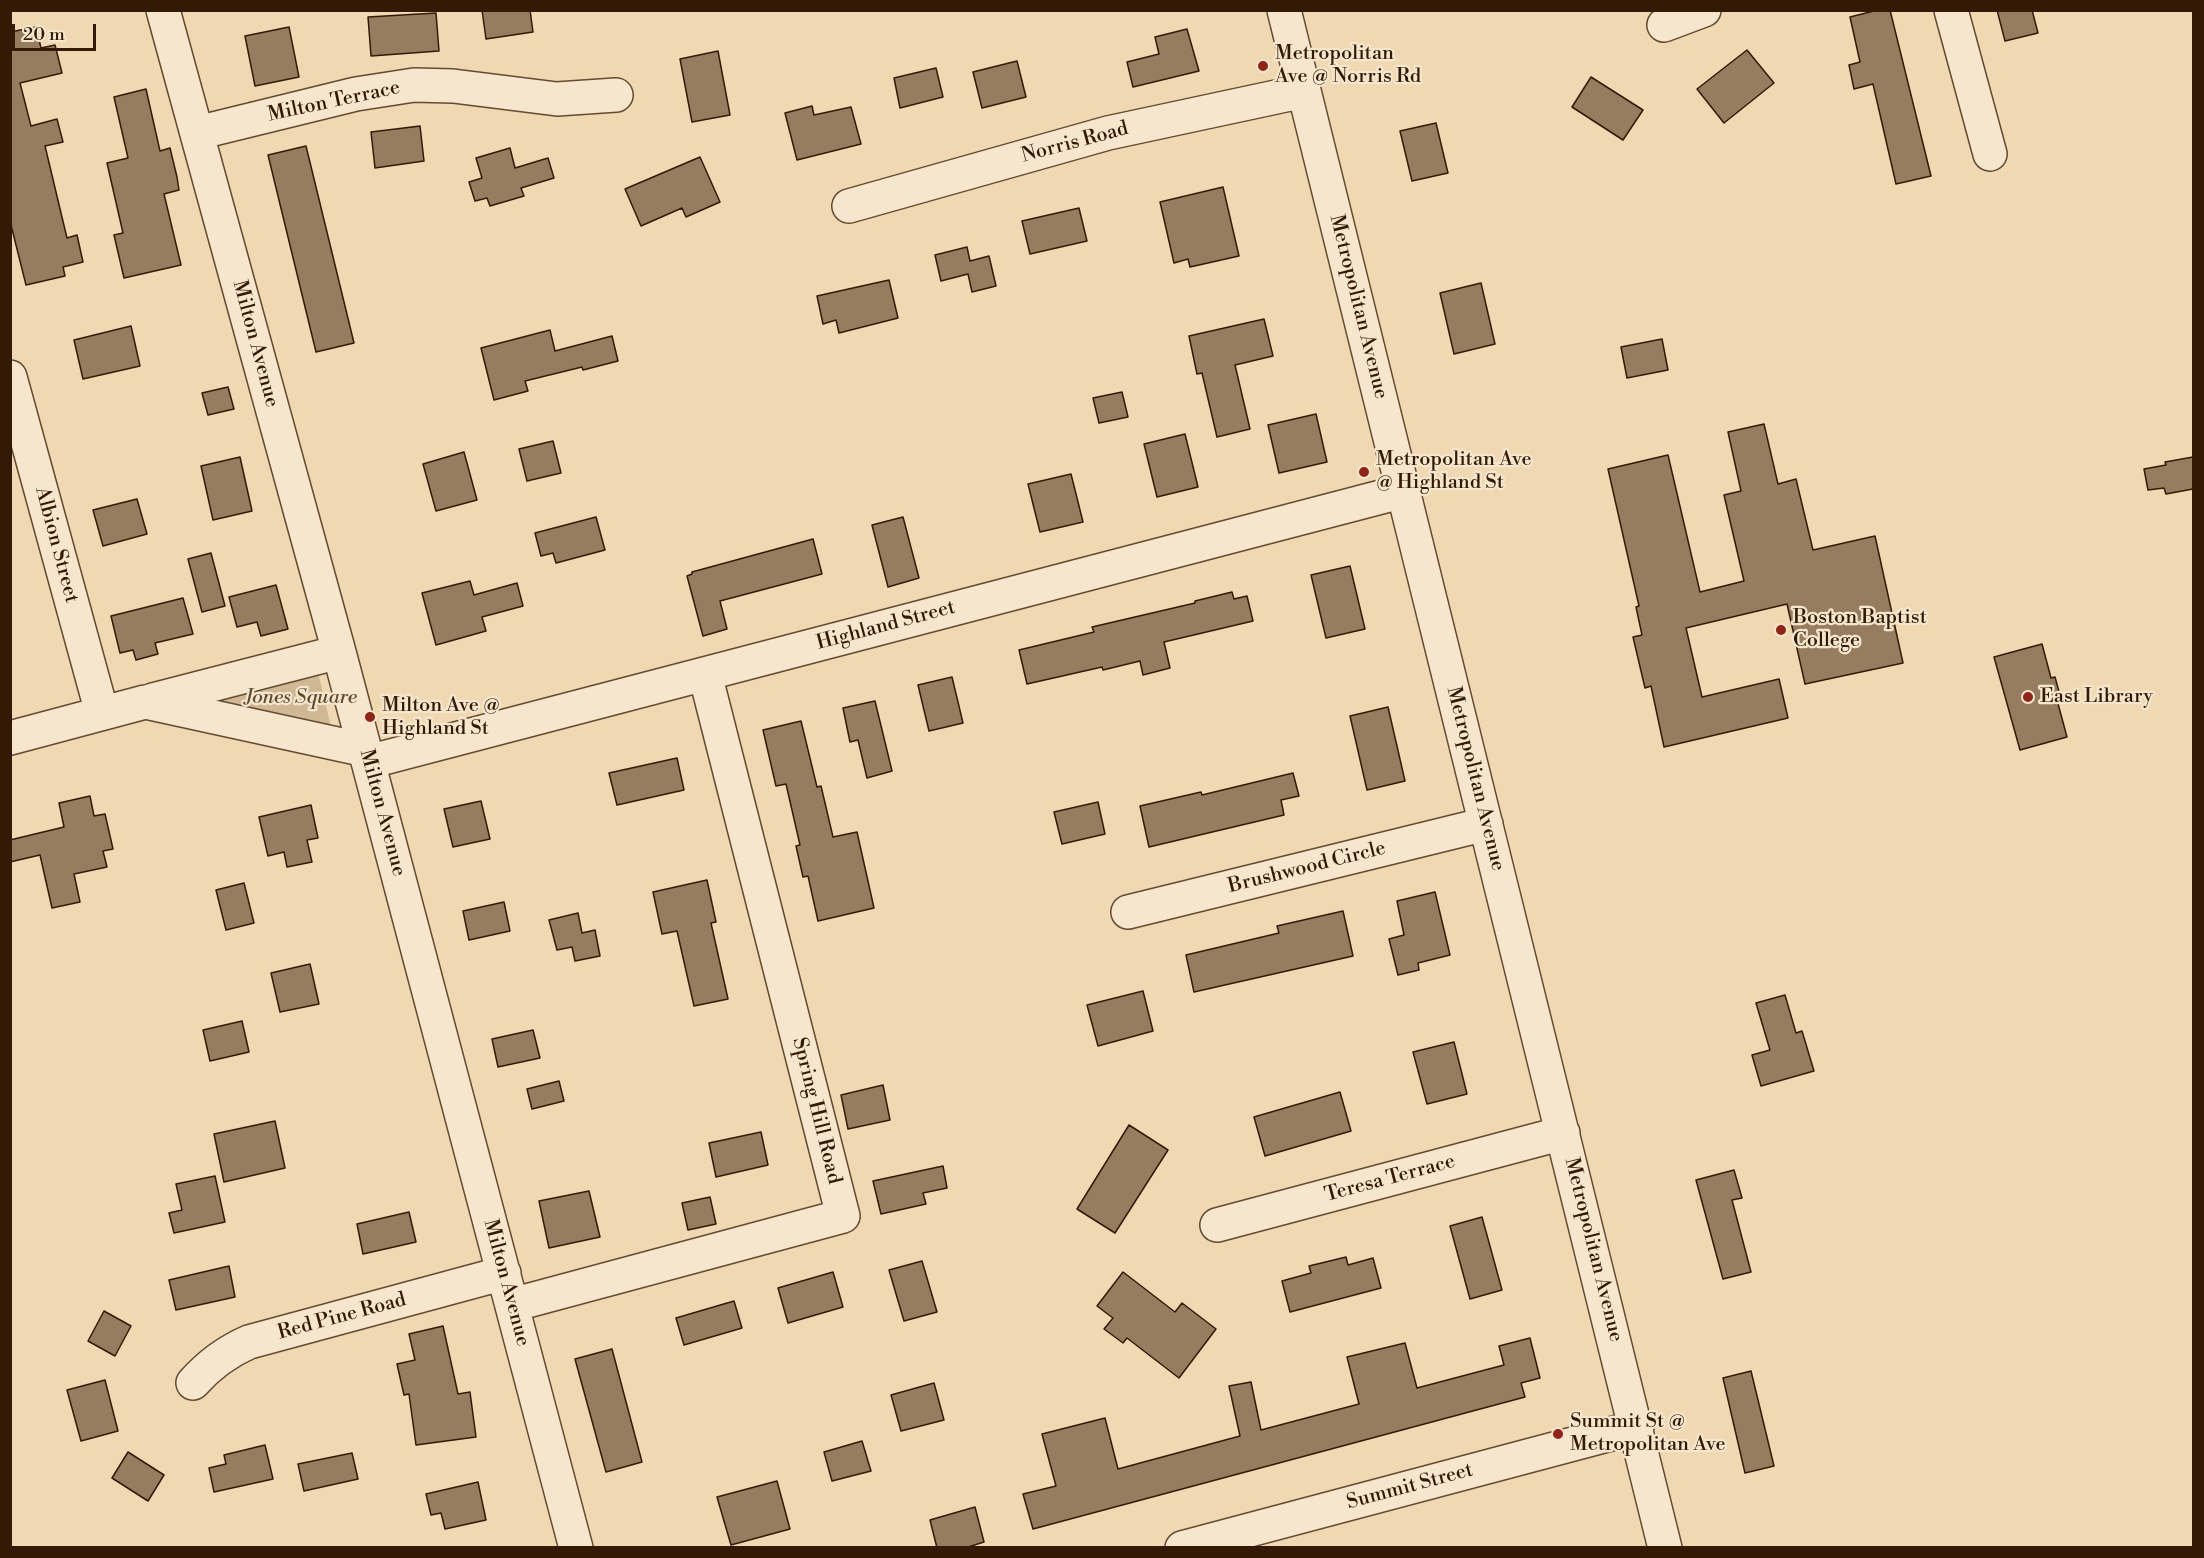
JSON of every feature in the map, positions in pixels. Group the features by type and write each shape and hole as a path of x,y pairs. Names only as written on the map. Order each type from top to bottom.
{"street":[{"name":"Milton Avenue","path":"163,10 367,756 576,1548"},
{"name":"Metropolitan Avenue","path":"1284,10 1637,1427 1665,1548"},
{"path":"1665,25 1704,10"},
{"path":"1951,10 1990,154"},
{"name":"Milton Terrace","path":"197,133 356,94 414,85 453,86 556,99 616,95"},
{"name":"Norris Road","path":"849,206 1108,133 1304,91"},
{"name":"Albion Street","path":"10,377 102,713"},
{"name":"Highland Street","path":"145,702 367,756 705,674 1404,491"},
{"name":"Highland Street","path":"10,738 339,652"},
{"name":"Spring Hill Road","path":"512,1305 843,1216 705,674"},
{"name":"Brushwood Circle","path":"1128,912 1486,824"},
{"name":"Teresa Terrace","path":"1217,1225 1563,1133"},
{"name":"Red Pine Road","path":"192,1383 217,1359 249,1342 504,1273"},
{"name":"Summit Street","path":"1182,1548 1637,1427"}],"green space":[{"name":"Jones Square","path":"318,672 331,727 209,701"}],"building":[{"path":"482,10 530,10 533,32 486,39"},
{"path":"1878,10 1890,10 1931,176 1896,184 1873,84 1854,89 1849,65 1860,62 1850,17"},
{"path":"1997,10 2032,10 2038,33 2005,41"},
{"path":"436,13 439,51 371,56 368,17"},
{"path":"36,27 41,48 55,45 62,73 20,83 31,126 57,119 63,142 45,146 67,238 77,235 83,262 63,267 65,276 26,285 10,221 10,32"},
{"path":"289,27 299,77 255,86 245,36"},
{"path":"1187,29 1199,71 1133,87 1127,62 1159,54 1155,37"},
{"path":"1747,50 1774,83 1724,123 1697,89"},
{"path":"718,51 730,115 692,122 680,59"},
{"path":"1017,61 1026,97 982,108 973,72"},
{"path":"936,68 943,97 900,108 894,78"},
{"path":"1591,77 1643,110 1623,140 1572,107"},
{"path":"146,89 160,151 170,148 177,177 179,190 164,194 181,265 124,278 114,235 123,233 107,163 128,158 114,97"},
{"path":"812,106 814,115 851,107 861,144 797,160 785,113"},
{"path":"1436,123 1448,173 1412,181 1400,131"},
{"path":"420,126 424,161 375,168 371,132"},
{"path":"306,146 354,343 316,352 268,155"},
{"path":"510,148 515,168 548,158 554,178 521,188 524,196 490,206 487,198 475,201 469,182 482,178 476,158"},
{"path":"700,157 720,202 686,217 682,208 641,226 625,189"},
{"path":"1223,187 1239,256 1190,267 1188,259 1174,263 1160,202"},
{"path":"1079,208 1087,241 1030,254 1022,221"},
{"path":"967,247 970,261 989,256 996,286 972,292 968,274 941,281 935,255"},
{"path":"889,280 898,318 839,333 836,320 823,324 817,296"},
{"path":"1481,283 1495,344 1454,354 1440,293"},
{"path":"1264,319 1273,356 1235,365 1250,429 1217,437 1202,373 1197,374 1189,336"},
{"path":"131,326 140,366 83,379 74,340"},
{"path":"550,330 555,351 612,336 618,361 525,381 528,391 494,400 481,348"},
{"path":"1662,339 1668,370 1627,378 1621,347"},
{"path":"228,387 234,409 208,415 202,393"},
{"path":"1122,392 1128,417 1099,423 1093,398"},
{"path":"1316,414 1327,462 1279,473 1268,425"},
{"path":"1764,424 1778,484 1796,479 1813,550 1875,536 1903,663 1805,684 1787,604 1686,628 1702,697 1779,679 1788,718 1664,747 1651,686 1645,688 1633,637 1642,635 1636,607 1639,606 1608,469 1668,455 1700,592 1744,581 1724,495 1741,491 1728,432"},
{"path":"1185,434 1198,487 1157,497 1144,444"},
{"path":"553,441 561,473 527,481 519,449"},
{"path":"464,452 477,500 436,511 423,464"},
{"path":"240,457 252,511 213,520 201,466"},
{"path":"2193,457 2193,489 2166,494 2164,488 2148,490 2144,469 2166,465 2165,462"},
{"path":"1071,474 1083,522 1040,532 1028,484"},
{"path":"137,499 147,534 103,546 93,510"},
{"path":"596,517 605,550 556,563 553,553 541,556 535,533"},
{"path":"903,517 919,578 888,587 872,525"},
{"path":"813,539 822,574 720,601 727,629 703,636 687,576 692,572"},
{"path":"211,553 225,606 202,612 188,559"},
{"path":"1350,566 1365,629 1326,638 1311,575"},
{"path":"470,581 474,595 517,583 523,606 482,617 486,631 436,645 422,593"},
{"path":"276,585 288,629 261,636 257,622 237,627 229,597"},
{"path":"1232,592 1234,599 1247,596 1253,621 1164,642 1170,668 1143,675 1140,661 1027,684 1019,650 1094,632 1092,627"},
{"path":"183,598 193,634 155,643 158,654 136,660 133,650 120,653 111,616"},
{"path":"2042,644 2051,678 2055,677 2061,699 2057,700 2067,737 2020,750 1994,657"},
{"path":"952,677 963,723 929,731 918,685"},
{"path":"875,701 892,771 867,778 858,740 850,742 843,708"},
{"path":"1388,707 1405,781 1367,790 1350,716"},
{"path":"801,721 817,787 821,786 833,837 857,832 874,908 818,921 808,876 803,877 796,846 800,845 786,784 776,786 763,730"},
{"path":"677,758 684,790 617,805 609,773"},
{"path":"1293,773 1299,796 1281,800 1284,815 1149,847 1140,806 1201,792 1202,795"},
{"path":"90,796 94,816 105,814 113,849 103,851 107,867 74,874 80,902 52,908 40,855 10,862 10,840 64,827 59,803"},
{"path":"481,801 490,839 453,847 444,809"},
{"path":"1098,802 1105,834 1062,844 1054,812"},
{"path":"311,805 318,838 307,840 312,862 287,867 284,852 268,856 259,817"},
{"path":"707,880 716,922 711,923 728,999 694,1006 677,931 662,934 653,892"},
{"path":"244,883 254,923 226,930 216,890"},
{"path":"1435,892 1450,955 1418,963 1419,970 1398,975 1389,939 1404,935 1397,901"},
{"path":"504,902 510,931 469,940 463,911"},
{"path":"1343,911 1353,956 1194,992 1186,955 1279,933 1277,926"},
{"path":"578,913 582,933 595,930 600,956 575,961 572,947 557,950 549,920"},
{"path":"310,964 319,1004 280,1012 271,973"},
{"path":"1143,991 1153,1031 1098,1046 1087,1005"},
{"path":"1785,995 1796,1033 1802,1031 1814,1071 1761,1086 1752,1055 1770,1050 1756,1003"},
{"path":"242,1021 249,1052 210,1061 203,1030"},
{"path":"533,1030 540,1058 498,1067 492,1039"},
{"path":"1454,1042 1467,1094 1427,1104 1413,1052"},
{"path":"559,1081 564,1101 532,1109 527,1089"},
{"path":"883,1085 890,1120 848,1129 841,1095"},
{"path":"1340,1092 1351,1131 1265,1156 1254,1117"},
{"path":"275,1121 285,1168 224,1182 214,1134"},
{"path":"1129,1125 1168,1150 1115,1233 1077,1209"},
{"path":"761,1132 768,1165 716,1177 709,1143"},
{"path":"943,1166 947,1188 923,1193 926,1204 881,1214 873,1181"},
{"path":"1734,1170 1742,1198 1732,1200 1751,1272 1723,1279 1696,1180"},
{"path":"215,1176 225,1222 174,1233 169,1213 182,1210 176,1184"},
{"path":"589,1191 600,1237 549,1248 539,1201"},
{"path":"710,1197 716,1224 688,1230 682,1203"},
{"path":"409,1212 416,1242 363,1254 357,1224"},
{"path":"1482,1217 1502,1290 1470,1299 1450,1226"},
{"path":"1346,1257 1348,1265 1373,1258 1381,1288 1290,1312 1282,1281 1311,1273 1309,1266"},
{"path":"922,1261 937,1312 904,1321 889,1270"},
{"path":"229,1266 235,1297 176,1310 169,1280"},
{"path":"833,1272 843,1307 788,1323 778,1288"},
{"path":"1123,1272 1175,1312 1182,1303 1216,1329 1179,1378 1127,1338 1123,1343 1104,1329 1113,1318 1097,1306"},
{"path":"734,1301 742,1328 684,1345 676,1318"},
{"path":"104,1311 131,1326 115,1356 88,1341"},
{"path":"443,1326 458,1394 470,1392 476,1437 416,1445 409,1394 404,1395 397,1364 415,1360 409,1334"},
{"path":"1530,1338 1540,1378 1521,1383 1525,1397 1033,1529 1023,1494 1056,1486 1042,1434 1105,1418 1118,1469 1240,1436 1229,1386 1251,1382 1261,1430 1359,1404 1347,1357 1405,1343 1417,1388 1504,1365 1499,1346"},
{"path":"612,1349 642,1462 606,1472 575,1359"},
{"path":"1751,1371 1774,1466 1745,1473 1723,1378"},
{"path":"105,1380 118,1431 81,1441 67,1390"},
{"path":"934,1383 944,1420 901,1431 891,1395"},
{"path":"862,1441 871,1471 832,1481 824,1452"},
{"path":"265,1445 273,1479 214,1492 209,1468 226,1464 224,1455"},
{"path":"128,1452 164,1475 148,1501 112,1478"},
{"path":"352,1453 358,1479 304,1491 298,1464"},
{"path":"777,1481 790,1529 731,1545 717,1497"},
{"path":"478,1482 486,1520 445,1529 441,1513 431,1515 426,1494"},
{"path":"975,1507 984,1542 965,1548 937,1548 930,1520"}],"place":[{"name":"Metropolitan Ave @ Norris Rd","path":"1263,66"},
{"name":"Metropolitan Ave @ Highland St","path":"1364,472"},
{"name":"Boston Baptist College","path":"1781,630"},
{"name":"East Library","path":"2028,697"},
{"name":"Milton Ave @ Highland St","path":"370,717"},
{"name":"Summit St @ Metropolitan Ave","path":"1558,1434"}]}
